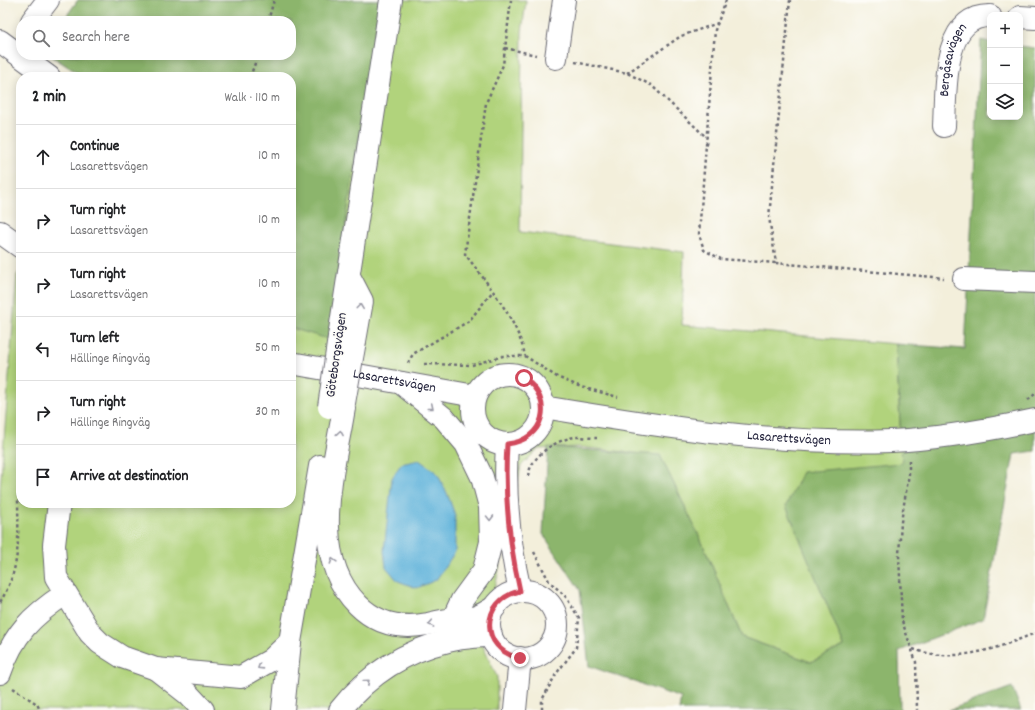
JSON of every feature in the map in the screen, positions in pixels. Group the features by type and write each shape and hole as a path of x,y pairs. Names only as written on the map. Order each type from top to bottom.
{"main road":[{"path":"36,16 48,0"},
{"name":"Göteborgsvägen","path":"283,710 290,642 336,408 347,339 349,276 391,0"},
{"path":"556,58 564,0"},
{"name":"Bergåsavägen","path":"944,126 948,62 955,41 968,21 977,17 987,16"},
{"path":"1023,17 1035,18"},
{"path":"30,60 43,72"},
{"path":"0,232 16,243"},
{"path":"964,279 1035,282"},
{"name":"Lasarettsvägen","path":"296,363 404,373 475,396"},
{"path":"404,373 448,421 466,444 482,477 490,506 491,542 484,570 462,600 453,619"},
{"path":"502,374 516,375 524,378 534,386 541,397 543,407 541,420 532,435 522,441 507,444 491,440 480,431 472,412 475,396 479,389 489,379 502,374"},
{"name":"Lasarettsvägen","path":"543,407 760,437 824,441 910,439 950,435 1030,411"},
{"path":"336,408 328,529 330,554 340,581 352,599 364,611 372,616 392,625 413,627 453,619 476,617 495,607 510,594 520,591 532,592 546,601 556,617 557,629 553,641 544,651 533,657 520,658 502,651 496,646 491,634 491,614 495,607"},
{"path":"507,444 505,478 509,532 520,591"},
{"path":"58,508 54,545 56,577 90,633 100,643 122,657 156,669 241,677 271,660 290,642"},
{"path":"6,680 7,653 16,637 30,620 65,594"},
{"path":"340,710 363,685 382,670 416,651 449,640 491,634"},
{"path":"515,710 520,658"},
{"path":"156,669 188,694 203,710"}],"path":[{"path":"269,16 274,0"},
{"path":"511,0 503,65 486,103 465,254 493,291 522,340 525,356"},
{"path":"726,0 715,30 700,234 704,250 721,259 964,279"},
{"path":"776,263 769,216 790,0"},
{"path":"707,138 651,85 626,73 681,36 718,23"},
{"path":"252,72 256,60"},
{"path":"404,373 413,354 468,321 493,291"},
{"path":"444,366 472,365 503,356 525,356 557,377 581,387 623,398"},
{"path":"1030,411 1035,394"},
{"path":"527,482 530,466 548,447"},
{"path":"909,458 909,474 901,522 899,555 902,621 906,635 913,648 916,662 917,710"},
{"path":"0,602 7,591 18,560 18,508"},
{"path":"532,546 549,581 566,597 579,618 576,648 556,674 542,700 542,710"},
{"path":"913,648 937,655 973,653 989,650 1035,633"},
{"path":"6,680 36,704 40,710"}],"green space":[{"path":"78,0 526,0 522,32 520,232 684,252 682,325 896,344 902,464 817,579 844,646 811,662 742,637 701,540 660,456 579,447 538,449 521,466 496,583 477,633 497,677 497,710 0,710 0,490 16,288 16,508 296,508 296,72 76,72 58,60 296,60 296,16 67,16"},
{"path":"78,0 380,0 328,339 296,329 296,72 76,72 58,60 296,60 296,16 67,16"},
{"path":"981,40 987,41 987,120 1023,120 1023,46 1035,48 1035,451 1014,454 983,619 899,651 900,710 679,710 681,698 589,666 580,590 543,534 548,447 660,455 701,540 742,637 811,662 844,646 786,506 802,472 902,463 896,344 965,349"},
{"path":"1012,687 1021,710 949,710"}],"water":[{"path":"419,460 437,473 447,493 455,515 455,552 436,580 417,588 398,581 386,567 384,551 392,478 401,464"}],"route":[{"path":"520,658 507,654 496,646 493,641 489,624 491,614 501,600 510,594 520,591 509,532 507,511 505,478 507,444 522,441 532,435 537,429 541,420 543,407 541,397 537,390 524,378"}]}
